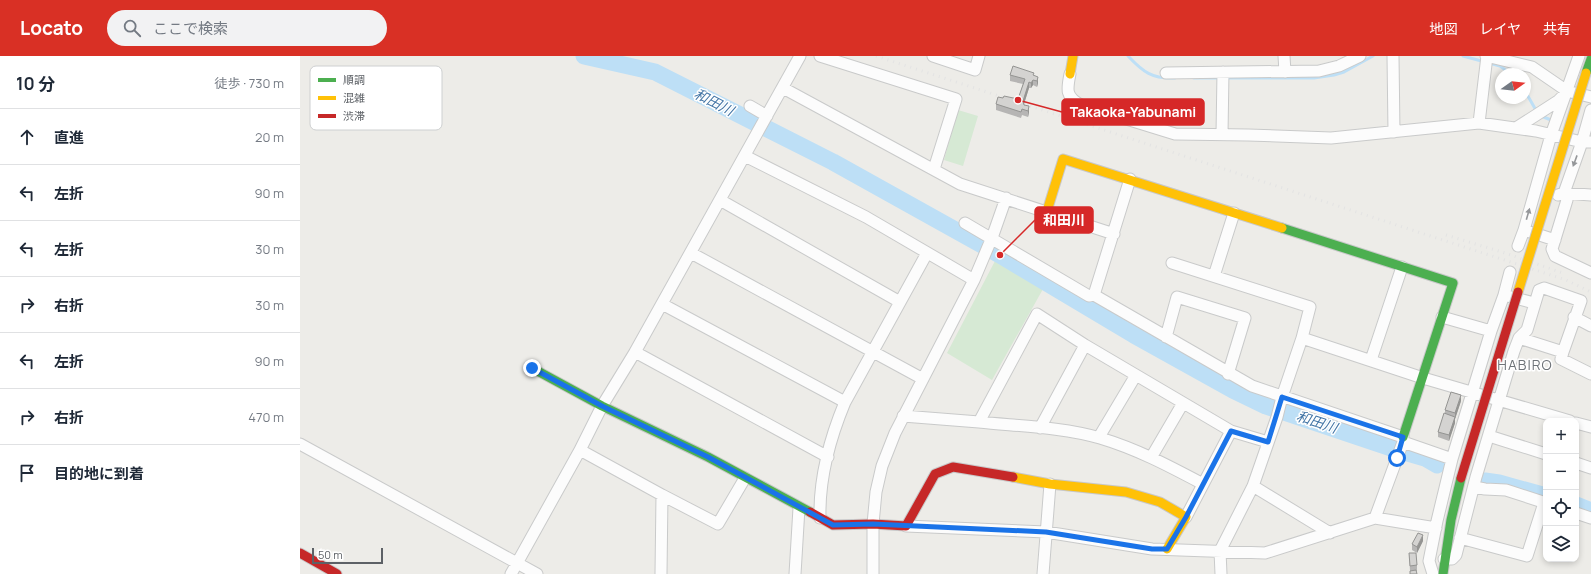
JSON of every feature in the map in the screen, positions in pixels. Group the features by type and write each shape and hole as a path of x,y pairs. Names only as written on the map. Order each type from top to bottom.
{"street":[{"path":"511,574 580,450 602,406 635,352 800,56"},
{"path":"820,56 956,99 934,169"},
{"path":"933,56 975,70 980,56"},
{"path":"1074,56 1068,87 1069,95 1073,101 1081,105 1175,134 1222,134 1330,138 1479,123 1516,128 1586,142"},
{"path":"1284,56 1285,72"},
{"path":"1166,73 1319,71 1339,66 1360,56"},
{"path":"1392,56 1394,132"},
{"path":"1518,246 1524,230 1533,194 1579,56"},
{"path":"1479,123 1487,57 1532,67 1568,91 1591,97"},
{"path":"1443,574 1450,520 1461,478 1591,59"},
{"path":"1222,72 1222,134"},
{"path":"783,88 960,184 1114,234"},
{"path":"1516,128 1558,101 1568,91"},
{"path":"750,106 767,117"},
{"path":"1591,110 1586,142 1564,193 1567,200 1552,249 1555,256 1591,273"},
{"path":"745,156 866,217 974,280"},
{"path":"1047,211 1063,159 1130,179 1453,283 1403,441 1375,518"},
{"path":"1094,295 1130,179"},
{"path":"1533,194 1547,196 1564,193 1591,196"},
{"path":"1541,214 1547,196"},
{"path":"873,574 873,524 876,492 882,466 895,432 974,280 1006,198"},
{"path":"720,200 900,302"},
{"path":"1214,276 1234,213"},
{"path":"965,223 1089,296 1094,295 1228,374 1282,401 1403,441 1452,459"},
{"path":"1524,230 1555,240"},
{"path":"691,252 923,378"},
{"path":"820,518 822,484 832,436 845,402 927,253"},
{"path":"1172,263 1310,308 1277,417 1253,486 1220,551 1221,574"},
{"path":"1371,360 1402,267"},
{"path":"1433,574 1430,561 1452,459 1510,272"},
{"path":"1444,559 1452,559 1456,555 1474,487 1514,352 1519,338 1527,330 1539,290 1544,288 1581,301 1562,352 1561,359 1591,374"},
{"path":"1504,295 1534,303"},
{"path":"1166,337 1177,297 1245,318 1228,374"},
{"path":"662,304 845,402"},
{"path":"979,422 1037,314 1085,345 1231,431 1268,442"},
{"path":"1442,317 1491,332"},
{"path":"1574,318 1591,326"},
{"path":"1302,338 1423,378 1560,418"},
{"path":"1519,338 1562,352"},
{"path":"1040,428 1085,345"},
{"path":"635,352 828,457"},
{"path":"532,368 602,406 708,457 799,508 833,525 873,524 1046,532 1152,549 1265,553 1375,518 1436,528"},
{"path":"1488,397 1496,369"},
{"path":"1099,437 1136,375"},
{"path":"1152,456 1183,403"},
{"path":"904,416 1040,428 1099,437 1152,456 1203,484"},
{"path":"1579,424 1591,427"},
{"path":"1167,549 1186,517 1231,431"},
{"path":"1489,436 1543,453"},
{"path":"300,444 537,574"},
{"path":"580,450 718,524 745,478"},
{"path":"1579,464 1591,468"},
{"path":"906,526 935,474 953,467 1050,484 1126,492 1160,502 1186,517"},
{"path":"1042,574 1050,484"},
{"path":"1253,486 1330,533"},
{"path":"1474,487 1506,490 1543,502"},
{"path":"661,574 662,495"},
{"path":"795,574 799,508"},
{"path":"1460,538 1527,556 1543,509"},
{"path":"1579,514 1591,518"},
{"path":"300,553 337,574"}],"green space":[{"path":"958,110 978,116 963,166 944,160"},
{"path":"995,261 1043,289 992,380 947,353"}],"building":[{"path":"1013,66 1034,73 1033,75 1038,77 1037,81 1033,80 1031,83 1029,82 1023,101 1024,105 1029,106 1028,111 1022,109 1021,112 996,104 998,97 1003,98 1004,96 1018,99 1025,79 1010,75"},
{"path":"1451,392 1461,395 1455,413 1445,410"},
{"path":"1444,413 1455,417 1449,435 1438,432"},
{"path":"1418,533 1423,535 1417,547 1412,544"},
{"path":"1409,553 1416,553 1417,565 1410,566"},
{"path":"1416,570 1417,574 1410,574 1410,571"}],"waterway":[{"name":"和田川","path":"584,56 655,72 833,162 1000,255 1134,335 1233,390 1266,406 1425,458 1437,465"},
{"path":"1128,56 1143,70 1154,76 1175,78"},
{"path":"1194,78 1314,78 1344,72 1373,56"},
{"path":"1463,56 1503,68"},
{"path":"1531,102 1537,112"},
{"path":"1541,116 1551,120"},
{"name":"和田川","path":"1485,481 1499,483 1543,495"},
{"name":"和田川","path":"1579,506 1591,511"}],"railway":[{"path":"876,56 1566,280 1591,292"},
{"path":"1446,235 1563,273"}],"traffic: fast":[{"path":"1586,73 1591,59"},
{"path":"1282,228 1453,283 1403,437"},
{"path":"532,368 602,406 708,457 810,512"},
{"path":"1443,574 1451,520 1461,478"}],"traffic: slow":[{"path":"1070,74 1073,56"},
{"path":"1518,292 1586,73"},
{"path":"1047,211 1063,159 1282,228"},
{"path":"1013,477 1050,484 1126,492 1160,502 1186,517 1167,549"}],"traffic: jam":[{"path":"1461,478 1518,292"},
{"path":"810,512 833,525 873,524 906,526 935,474 953,467 1013,477"},
{"path":"300,553 337,574"}],"place":[{"name":"Takaoka-Yabunami","path":"1018,100"},
{"name":"和田川","path":"1000,255"}],"district":[{"name":"HABIRO","path":"1525,365"}],"route":[{"path":"532,368 602,406 708,457 799,508 833,525 873,524 1046,532 1152,549 1167,549 1186,517 1231,431 1268,442 1282,397 1403,437 1403,442 1397,458"}]}
